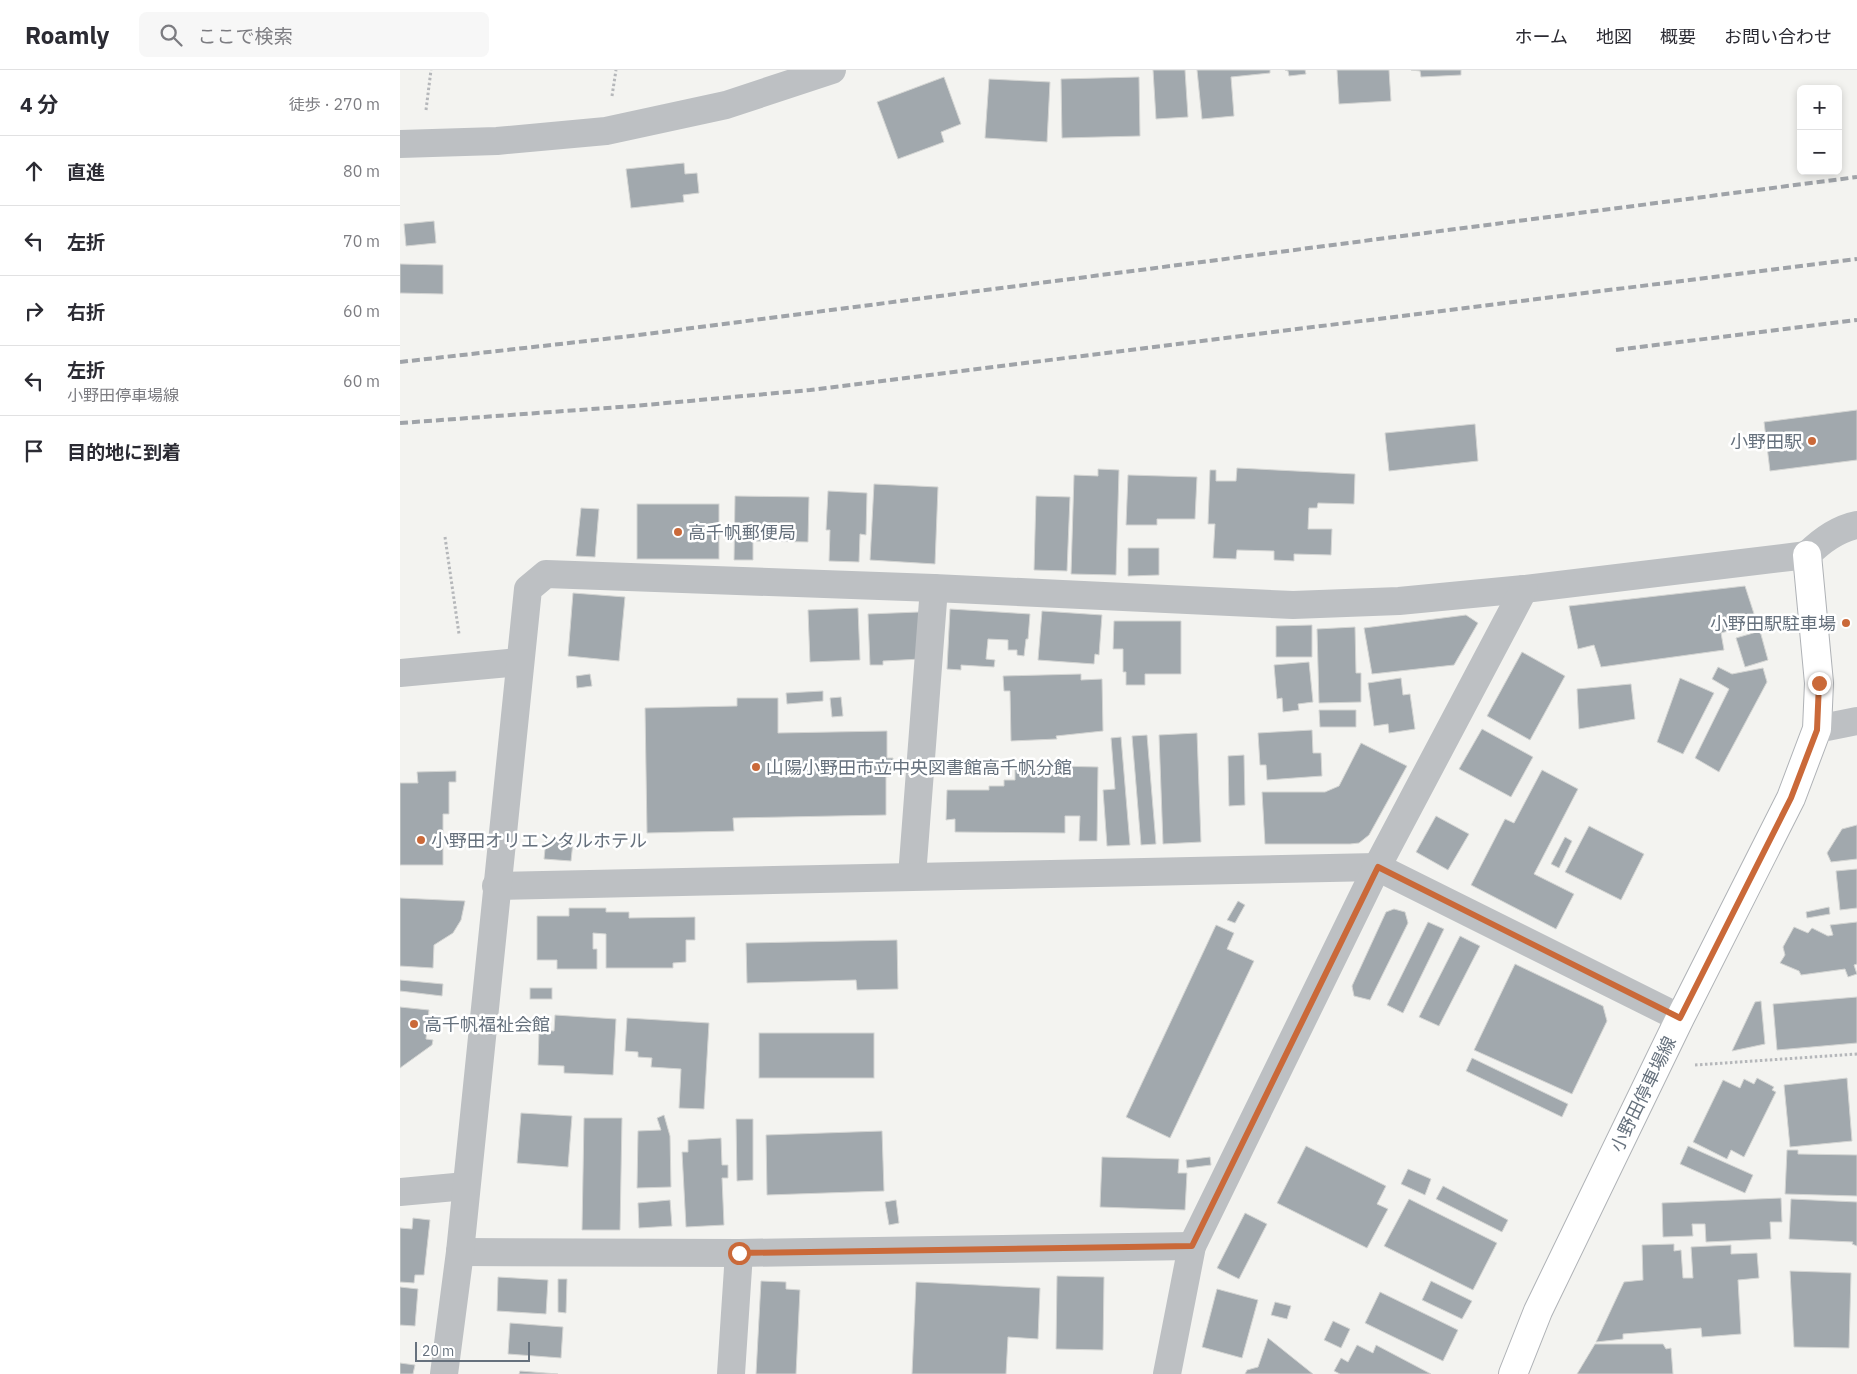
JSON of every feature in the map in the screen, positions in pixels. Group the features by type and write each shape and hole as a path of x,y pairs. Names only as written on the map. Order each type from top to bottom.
{"main road":[{"name":"小野田停車場線","path":"1513,1374 1538,1311 1680,1018 1791,798 1817,730 1819,683 1807,556"}],"street":[{"path":"400,144 497,141 606,131 726,105 832,70"},
{"path":"444,1374 460,1252 496,886 528,589 546,574 934,588 1293,605 1399,601 1524,589 1574,581 1807,556 1818,544 1844,528 1857,525"},
{"path":"912,876 934,588"},
{"path":"1167,1374 1192,1246 1378,867 1524,589"},
{"path":"400,673 520,662"},
{"path":"1817,730 1857,721"},
{"path":"496,886 1378,867 1680,1018"},
{"path":"400,1192 466,1186"},
{"path":"460,1252 739,1253 1192,1246"},
{"path":"731,1374 739,1253"}],"path":[{"path":"445,537 463,667"},
{"path":"1656,1067 1857,1054"}],"building":[{"path":"1153,70 1185,70 1188,117 1156,119"},
{"path":"1197,70 1270,70 1270,73 1231,77 1234,116 1202,119"},
{"path":"1285,70 1305,70 1306,74 1289,76 1288,71"},
{"path":"1337,70 1389,70 1391,101 1339,104"},
{"path":"1411,70 1461,70 1461,75 1421,77 1420,71"},
{"path":"944,77 961,124 941,132 944,142 898,159 877,102"},
{"path":"1139,77 1140,136 1062,138 1061,79"},
{"path":"989,79 1050,82 1047,142 985,138"},
{"path":"684,163 685,174 697,173 699,193 683,195 684,202 631,208 626,169"},
{"path":"434,221 436,243 406,246 404,224"},
{"path":"400,264 443,265 443,294 400,293"},
{"name":"小野田駅","path":"1857,410 1857,460 1770,471 1764,422"},
{"path":"1475,424 1478,461 1389,471 1385,433"},
{"path":"1237,468 1355,474 1354,504 1318,503 1317,508 1309,508 1308,529 1332,529 1331,555 1294,554 1294,561 1274,560 1274,551 1237,550 1236,559 1213,558 1215,524 1208,524 1210,470 1216,470 1216,481 1236,481"},
{"path":"1098,469 1119,470 1116,575 1071,574 1074,475 1098,476"},
{"path":"1128,475 1197,477 1195,519 1157,519 1157,525 1126,525"},
{"path":"874,484 938,487 935,564 870,560"},
{"path":"828,491 867,493 866,535 860,534 859,562 829,561 830,530 826,530"},
{"path":"735,496 809,497 808,542 753,541 753,560 734,560"},
{"path":"1036,496 1070,497 1067,571 1034,570"},
{"path":"637,504 719,504 719,559 637,559"},
{"path":"581,508 599,509 595,557 576,556"},
{"path":"1128,548 1159,548 1159,575 1128,576"},
{"path":"1745,586 1757,623 1721,633 1724,650 1601,667 1594,645 1578,649 1569,606"},
{"path":"573,593 625,597 619,661 568,656"},
{"path":"858,608 860,660 810,662 808,610"},
{"path":"950,609 1030,614 1028,639 1026,639 1024,656 1017,655 1017,650 1008,650 1008,640 988,639 986,659 995,660 994,667 961,665 961,670 947,669"},
{"path":"1042,611 1102,615 1099,655 1095,654 1094,664 1038,660"},
{"path":"919,612 921,659 883,661 883,665 870,665 868,614"},
{"path":"1466,615 1478,623 1454,665 1372,674 1364,628"},
{"path":"1114,621 1181,621 1181,674 1145,674 1145,685 1126,685 1126,672 1123,672 1123,649 1113,649"},
{"path":"1312,625 1312,657 1276,657 1276,626"},
{"path":"1355,627 1356,673 1361,673 1361,702 1319,703 1317,629"},
{"path":"1760,631 1768,660 1745,667 1736,638"},
{"path":"1522,652 1565,676 1530,740 1487,716"},
{"path":"1309,662 1313,702 1298,704 1299,710 1283,712 1282,698 1277,699 1274,665"},
{"path":"1718,667 1732,674 1763,668 1767,682 1719,772 1695,758 1729,689 1712,679"},
{"path":"590,674 592,686 577,688 576,676"},
{"path":"1081,674 1081,680 1102,679 1103,731 1056,736 1057,739 1011,741 1010,691 1004,691 1003,676"},
{"path":"1401,678 1403,695 1410,694 1415,729 1389,733 1388,724 1374,726 1368,683"},
{"path":"1680,678 1714,693 1683,754 1657,742"},
{"path":"1631,684 1635,719 1579,729 1577,689"},
{"path":"823,691 823,701 787,704 786,693"},
{"path":"841,697 843,716 832,717 830,698"},
{"path":"737,698 778,698 778,733 887,731 887,758 893,758 893,776 886,777 886,815 733,818 734,831 647,833 645,708 737,706"},
{"path":"1319,710 1356,710 1356,727 1320,727"},
{"path":"1482,729 1533,757 1511,797 1459,769"},
{"path":"1312,730 1313,753 1321,753 1322,776 1267,780 1266,765 1260,765 1258,733"},
{"path":"1197,733 1201,842 1163,844 1159,735"},
{"path":"1147,735 1156,844 1141,845 1132,736"},
{"path":"1121,737 1130,845 1107,846 1103,790 1115,789 1111,738"},
{"path":"1361,743 1407,766 1369,835 1359,843 1350,844 1265,844 1262,792 1325,792 1339,786"},
{"path":"1244,755 1245,805 1229,806 1228,756"},
{"path":"1015,765 1098,767 1097,841 1079,841 1080,816 1065,816 1065,833 955,832 955,819 946,820 947,790 989,790 989,786 1004,786 1004,780 1015,780"},
{"path":"1542,770 1578,789 1534,874 1574,894 1556,929 1471,885 1505,819 1514,823"},
{"name":"小野田オリエンタルホテル","path":"456,771 456,782 449,782 449,814 443,814 443,865 400,865 400,783 418,783 417,772"},
{"path":"1436,816 1469,834 1448,870 1416,852"},
{"path":"1857,825 1857,859 1831,862 1827,853 1842,829"},
{"path":"1589,826 1644,854 1621,900 1565,872"},
{"path":"1565,837 1572,841 1559,868 1551,864"},
{"path":"546,839 573,842 571,861 544,859"},
{"path":"1857,869 1857,908 1840,910 1836,871"},
{"path":"400,898 465,901 461,920 453,933 434,945 433,968 400,966"},
{"path":"1238,901 1245,905 1235,923 1227,920"},
{"path":"1829,907 1830,914 1807,918 1806,912"},
{"path":"569,908 606,908 606,912 629,912 629,918 695,917 695,940 686,940 686,962 673,963 673,968 606,968 606,934 593,933 593,949 597,949 597,969 557,969 557,960 537,960 537,916 569,916"},
{"path":"1394,909 1405,912 1408,923 1370,1000 1354,996 1352,986 1386,912"},
{"path":"1428,922 1444,929 1403,1013 1387,1005"},
{"path":"1857,922 1857,964 1854,965 1857,974 1848,977 1845,969 1801,975 1799,971 1780,963 1785,955 1783,947 1794,927 1808,933 1812,928 1828,936 1833,935 1830,925"},
{"path":"1216,925 1234,933 1227,949 1254,961 1170,1138 1126,1117"},
{"path":"1460,936 1480,946 1439,1026 1419,1017"},
{"path":"897,940 898,989 857,990 856,980 747,983 746,943"},
{"path":"1515,964 1603,1006 1607,1021 1572,1094 1474,1050"},
{"path":"400,980 443,984 442,996 400,991"},
{"path":"530,988 552,988 552,999 530,999"},
{"path":"1857,997 1857,1043 1777,1050 1773,1004"},
{"path":"1761,1001 1765,1044 1732,1051 1755,1002"},
{"name":"高千帆福祉会館","path":"400,1007 429,1010 426,1039 433,1040 432,1045 400,1068"},
{"path":"555,1015 616,1019 613,1075 564,1073 564,1066 538,1065 539,1030 554,1031"},
{"path":"627,1018 709,1023 704,1109 679,1108 681,1069 651,1067 652,1058 638,1057 638,1052 625,1051"},
{"path":"759,1033 874,1033 874,1078 759,1078"},
{"path":"1472,1058 1568,1104 1562,1117 1466,1071"},
{"path":"1757,1078 1774,1087 1772,1090 1776,1092 1744,1157 1731,1150 1727,1159 1693,1142 1723,1080 1740,1088 1744,1079 1754,1084"},
{"path":"1847,1078 1852,1141 1790,1147 1784,1085"},
{"path":"521,1113 572,1116 568,1167 517,1163"},
{"path":"664,1115 670,1136 671,1187 637,1188 638,1131 661,1130 657,1118"},
{"path":"584,1118 622,1118 620,1230 582,1230"},
{"path":"736,1119 753,1119 753,1180 737,1181"},
{"path":"882,1131 884,1191 767,1195 766,1135"},
{"path":"721,1138 722,1165 728,1165 728,1178 722,1178 724,1225 686,1227 682,1152 688,1152 688,1140"},
{"path":"1306,1146 1386,1186 1377,1204 1388,1209 1367,1248 1277,1203"},
{"path":"1688,1146 1753,1175 1745,1193 1680,1164"},
{"path":"1787,1150 1798,1150 1798,1154 1857,1155 1857,1196 1785,1194"},
{"path":"1102,1157 1179,1159 1178,1173 1187,1173 1185,1210 1100,1207"},
{"path":"1210,1157 1211,1165 1187,1168 1186,1160"},
{"path":"1408,1169 1431,1179 1425,1195 1401,1184"},
{"path":"1443,1186 1508,1220 1502,1232 1436,1199"},
{"path":"1781,1198 1782,1222 1770,1222 1771,1239 1706,1242 1705,1224 1692,1224 1693,1236 1663,1237 1662,1203"},
{"path":"1409,1199 1497,1243 1473,1290 1384,1246"},
{"path":"1791,1199 1857,1202 1857,1246 1852,1244 1853,1242 1789,1239"},
{"path":"670,1200 672,1226 639,1228 638,1203"},
{"path":"896,1200 899,1223 889,1225 885,1202"},
{"path":"1245,1213 1267,1224 1239,1279 1217,1268"},
{"path":"413,1218 430,1220 424,1275 415,1275 414,1283 400,1282 400,1228 412,1229"},
{"path":"1674,1244 1674,1251 1681,1250 1683,1278 1693,1278 1691,1247 1731,1245 1731,1254 1757,1253 1759,1278 1738,1280 1741,1334 1702,1337 1701,1328 1623,1334 1623,1339 1596,1342 1624,1282 1643,1280 1642,1245"},
{"path":"1790,1271 1851,1273 1849,1348 1794,1347"},
{"path":"1057,1276 1104,1277 1103,1350 1056,1349"},
{"path":"498,1277 548,1280 546,1314 497,1311"},
{"path":"558,1279 567,1279 566,1313 558,1312"},
{"path":"761,1281 786,1282 786,1289 800,1290 796,1374 756,1374"},
{"path":"1431,1281 1472,1301 1462,1319 1422,1300"},
{"path":"916,1282 1040,1288 1038,1339 1008,1337 1006,1374 912,1374"},
{"path":"400,1287 418,1289 415,1326 400,1325"},
{"path":"1217,1289 1258,1300 1242,1358 1202,1347"},
{"path":"1380,1292 1458,1330 1443,1361 1365,1323"},
{"path":"1275,1302 1291,1306 1287,1319 1271,1315"},
{"path":"1333,1321 1350,1329 1341,1348 1324,1340"},
{"path":"510,1323 563,1327 561,1358 508,1354"},
{"path":"1268,1338 1313,1374 1245,1374 1247,1370 1258,1367"},
{"path":"1595,1344 1663,1344 1666,1349 1671,1348 1673,1374 1577,1374"},
{"path":"1357,1345 1373,1353 1376,1345 1431,1374 1340,1374 1334,1371 1341,1358 1348,1362"},
{"path":"400,1363 415,1365 413,1374 400,1374"},
{"path":"520,1371 558,1374 519,1374"}],"railway":[{"path":"400,362 631,336 1857,177"},
{"path":"400,423 634,406 810,390 1857,259"},
{"path":"1616,350 1857,320"}],"place":[{"name":"小野田駅","path":"1812,441"},
{"name":"高千帆郵便局","path":"678,532"},
{"name":"小野田駅駐車場","path":"1846,623"},
{"name":"山陽小野田市立中央図書館高千帆分館","path":"756,767"},
{"name":"小野田オリエンタルホテル","path":"421,840"},
{"name":"高千帆福祉会館","path":"414,1024"}],"route":[{"path":"739,1253 1192,1246 1378,867 1680,1018 1791,798 1817,730 1819,683"}]}
